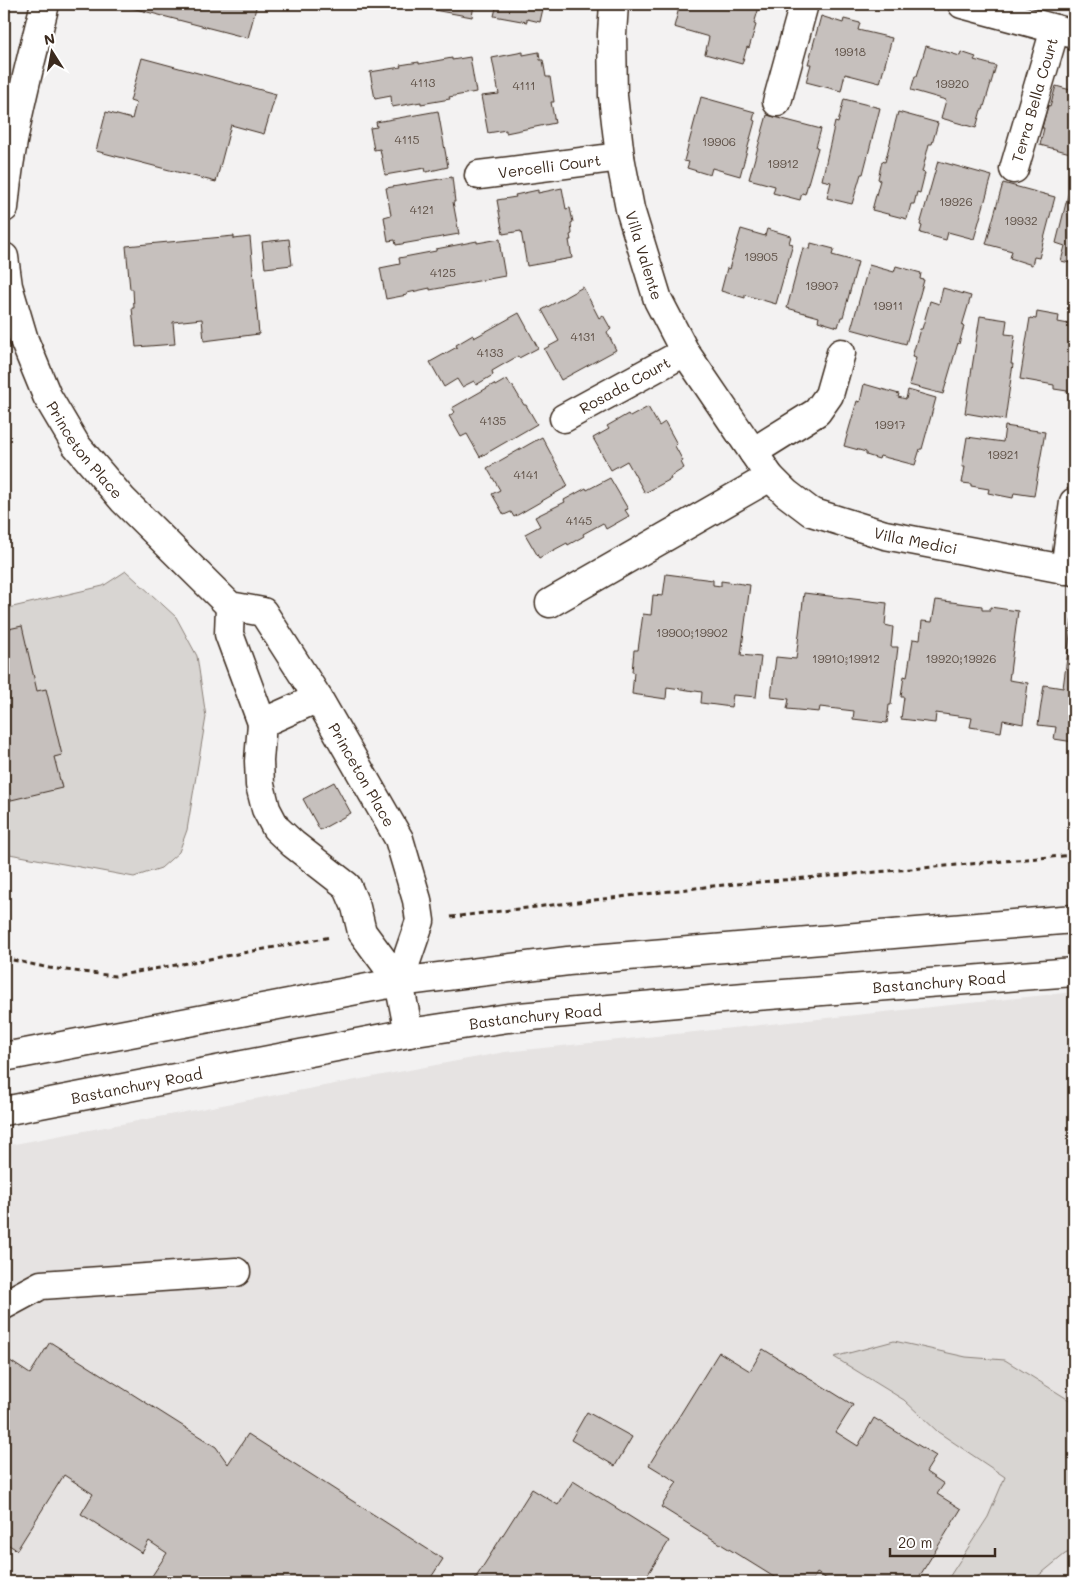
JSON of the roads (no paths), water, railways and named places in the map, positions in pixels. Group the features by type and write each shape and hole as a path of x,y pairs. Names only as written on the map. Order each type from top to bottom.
{"street":[{"path":"4,208 7,171 18,108 45,4"},
{"name":"Villa Valente","path":"614,4 612,34 613,96 620,156 630,209 658,300 685,352 770,477"},
{"path":"777,102 804,4"},
{"path":"962,4 1051,22"},
{"name":"Terra Bella Court","path":"1014,169 1051,22"},
{"name":"Vercelli Court","path":"479,175 620,156"},
{"name":"Princeton Place","path":"4,257 8,286 24,340 47,396 76,445 123,500 230,606 262,612 318,698 399,839 417,900 420,921 399,982"},
{"name":"Rosada Court","path":"564,418 685,352"},
{"path":"753,452 817,412 829,395 841,353"},
{"path":"550,603 770,477"},
{"name":"Villa Medici","path":"770,477 786,493 811,512 885,535 1070,571"},
{"path":"1070,571 1074,502"},
{"name":"Princeton Place","path":"230,606 229,634 262,723 259,761 260,786 266,809 276,828 293,844 347,886 356,907 362,932 399,982 408,1033"},
{"path":"262,723 318,698"},
{"path":"4,1057 399,982 568,961 1074,919"},
{"name":"Bastanchury Road","path":"4,1110 408,1033 508,1018 756,996 1074,972"},
{"path":"4,1305 41,1284 236,1272"}]}
